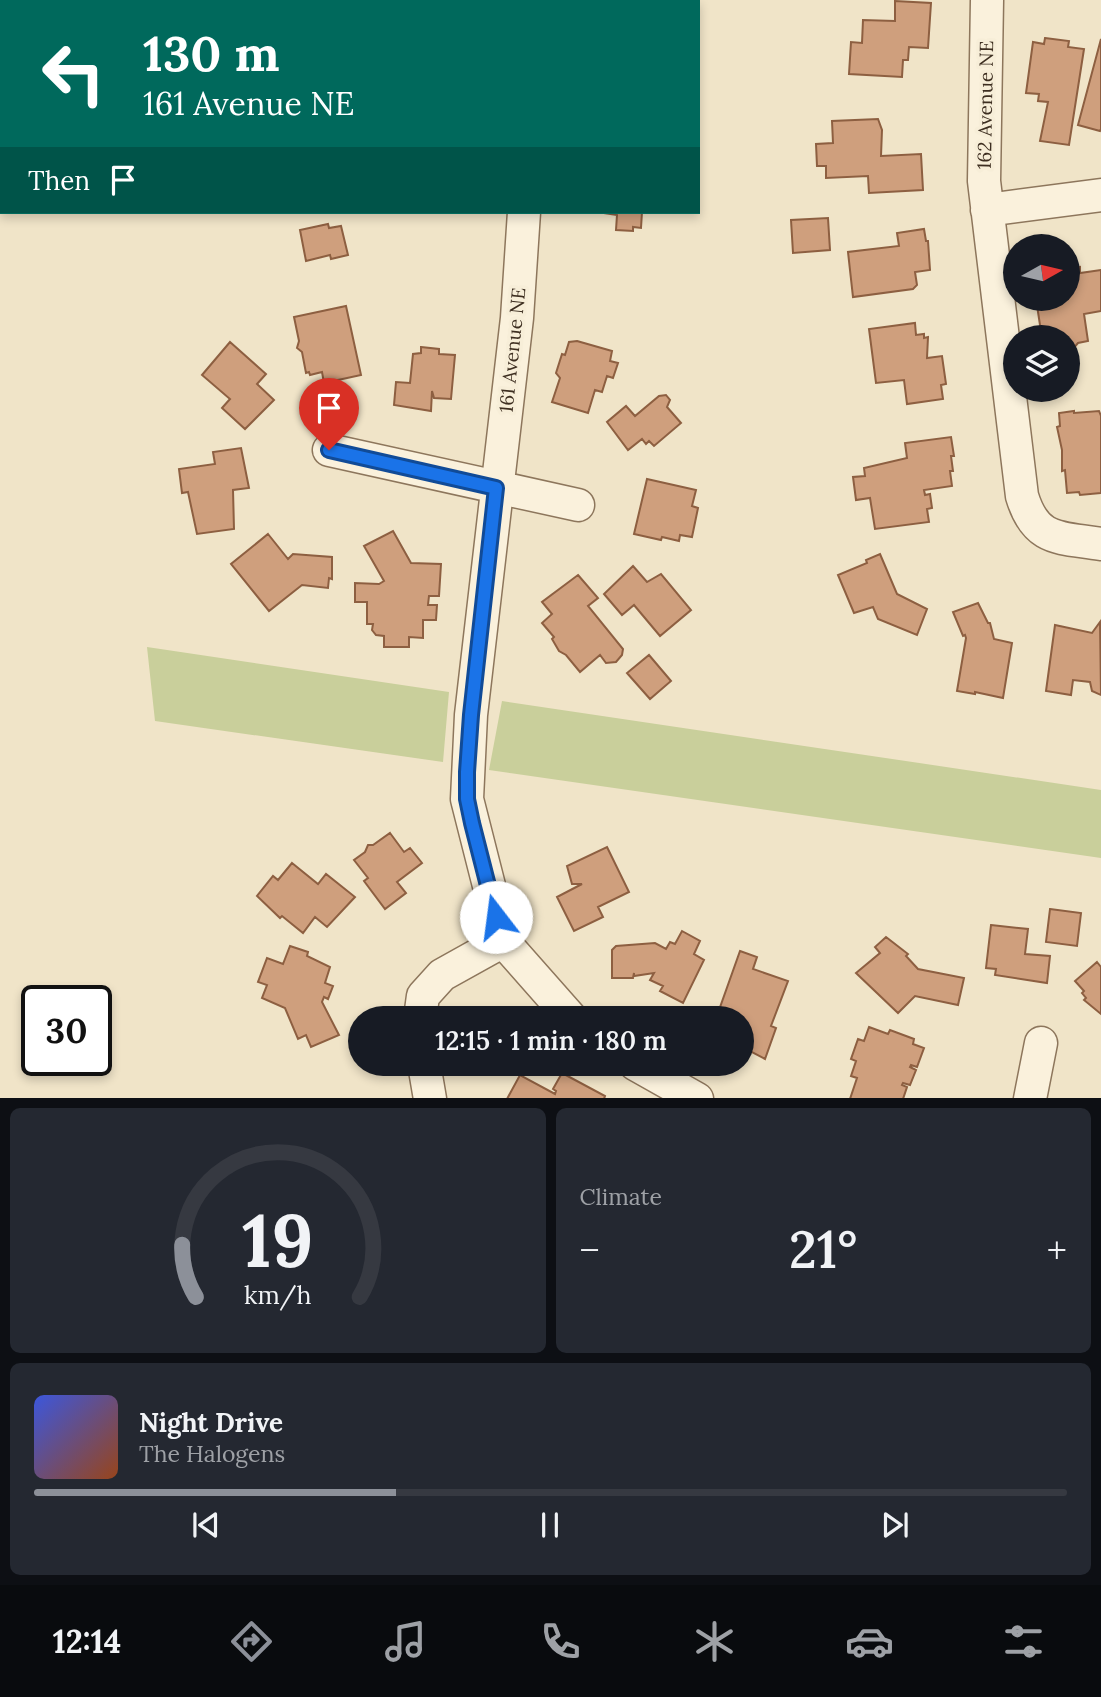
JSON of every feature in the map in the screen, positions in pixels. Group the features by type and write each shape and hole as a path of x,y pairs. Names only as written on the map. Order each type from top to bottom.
{"street":[{"name":"162 Avenue NE","path":"987,0 984,152 987,210 1022,496 1033,524 1052,536 1101,544"},
{"path":"987,210 1101,195"},
{"name":"161 Avenue NE","path":"503,941 467,799 471,715 517,318 524,214"},
{"path":"329,450 578,505"},
{"path":"422,1006 424,996 442,975 503,941 560,1006"},
{"path":"1030,1098 1041,1043"},
{"path":"426,1076 430,1098"},
{"path":"657,1076 697,1098"}],"green space":[{"path":"147,647 449,692 443,762 155,721"},
{"path":"502,701 1101,790 1101,858 489,770"}],"building":[{"path":"895,1 931,3 928,48 909,47 908,60 903,60 902,77 849,74 851,42 862,43 863,20 895,21"},
{"path":"1045,38 1069,41 1068,47 1084,49 1069,145 1040,141 1048,102 1038,101 1039,94 1026,93 1033,42 1044,44"},
{"path":"1101,39 1101,129 1100,131 1078,125"},
{"path":"878,119 882,130 881,156 921,154 923,190 869,193 868,176 826,178 826,166 817,166 816,144 833,143 832,121"},
{"path":"610,214 642,214 641,228 633,227 633,231 616,230 617,215"},
{"path":"828,218 830,250 793,253 791,220"},
{"path":"328,224 329,228 341,226 348,255 331,259 330,255 306,261 300,230"},
{"path":"924,229 928,241 930,270 915,272 917,285 913,289 853,297 848,252 899,246 897,233"},
{"path":"1101,270 1101,311 1084,314 1088,341 1080,343 1080,325 1040,325 1038,312 1080,312 1080,273"},
{"path":"346,306 361,375 324,383 322,372 310,375 309,372 306,373 302,352 297,348 299,341 294,317"},
{"path":"915,323 916,335 924,334 924,338 928,337 927,358 942,356 946,384 941,385 943,399 907,404 904,380 876,383 869,329"},
{"path":"577,341 612,351 610,361 618,363 613,378 607,376 602,392 595,390 588,413 552,402 560,378 556,373 562,354 565,355 569,342"},
{"path":"230,342 266,374 257,384 274,400 245,429 222,408 230,399 202,375"},
{"path":"421,347 439,349 439,354 455,355 451,399 434,398 432,391 431,411 394,405 396,382 410,383 413,354 421,353"},
{"path":"666,395 670,400 667,407 681,423 654,446 649,441 646,444 642,439 628,450 607,422 626,406 635,416 659,396"},
{"path":"1099,411 1101,416 1101,493 1067,493 1057,427 1060,426 1059,413"},
{"path":"951,437 954,456 951,456 953,471 950,471 952,486 924,490 925,495 930,494 932,508 927,509 929,522 875,529 870,498 856,500 853,477 865,476 864,468 907,458 905,443"},
{"path":"241,448 249,488 233,490 234,529 197,534 188,492 182,493 179,469 215,464 213,452"},
{"path":"647,479 696,490 692,506 698,508 692,537 680,535 679,541 634,534"},
{"path":"393,531 411,563 441,564 439,596 429,596 428,605 437,605 436,620 423,620 423,638 409,637 409,647 384,647 384,636 376,635 372,630 373,624 367,624 367,602 355,602 355,583 379,584 384,581 364,546"},
{"path":"268,534 288,559 293,554 332,557 332,579 329,578 328,588 302,585 269,611 231,564"},
{"path":"880,554 897,594 927,609 917,635 878,619 873,607 854,613 838,575 867,563 866,560"},
{"path":"633,566 647,582 661,574 691,610 660,636 634,605 622,615 604,594"},
{"path":"578,575 598,598 588,606 623,649 616,662 606,663 600,655 580,672 566,655 559,651 552,639 554,637 542,623 552,614 542,602"},
{"path":"978,603 990,623 994,639 1012,643 1003,698 957,691 966,638 953,612"},
{"path":"1100,622 1101,695 1092,691 1090,682 1073,680 1071,695 1046,691 1055,625 1092,633"},
{"path":"649,655 671,681 650,699 627,673"},
{"path":"390,833 404,852 410,848 422,863 397,882 406,893 385,909 364,881 368,878 354,860 365,852 368,845 373,845"},
{"path":"607,847 629,892 598,907 603,917 574,931 557,897 582,884 572,884 567,866"},
{"path":"292,863 318,884 326,874 355,897 327,927 315,917 303,933 282,916 280,918 257,896 273,876 278,880"},
{"path":"1050,909 1081,913 1077,946 1046,942"},
{"path":"991,925 1028,929 1025,954 1050,956 1047,983 995,975 996,969 986,968"},
{"path":"682,931 700,941 694,954 704,960 683,1003 660,991 663,986 650,980 654,973 634,976 634,973 633,978 612,978 612,950 616,946 655,943 666,949 670,942 675,944"},
{"path":"886,937 908,954 906,956 918,969 964,978 958,1005 915,996 898,1013 856,973 880,953 875,947"},
{"path":"290,946 308,952 307,956 330,967 325,983 333,986 328,999 324,997 322,1002 339,1035 311,1047 306,1035 298,1039 285,1008 262,998 267,985 258,982 267,958 283,964"},
{"path":"740,951 757,957 753,969 788,981 771,1026 776,1028 765,1059 754,1053 754,1006 720,1006"},
{"path":"1097,962 1101,967 1101,1014 1084,1000 1084,991 1075,981"},
{"path":"869,1027 888,1034 890,1030 914,1039 913,1044 924,1048 917,1067 910,1067 916,1070 910,1085 902,1085 907,1087 903,1098 850,1098 857,1078 851,1076 856,1061 851,1059 858,1039 864,1041"},
{"path":"519,1076 555,1094 553,1089 560,1076 568,1076 605,1096 508,1098"}],"route":[{"path":"329,450 496,488 471,715 467,799 496,917"}]}
